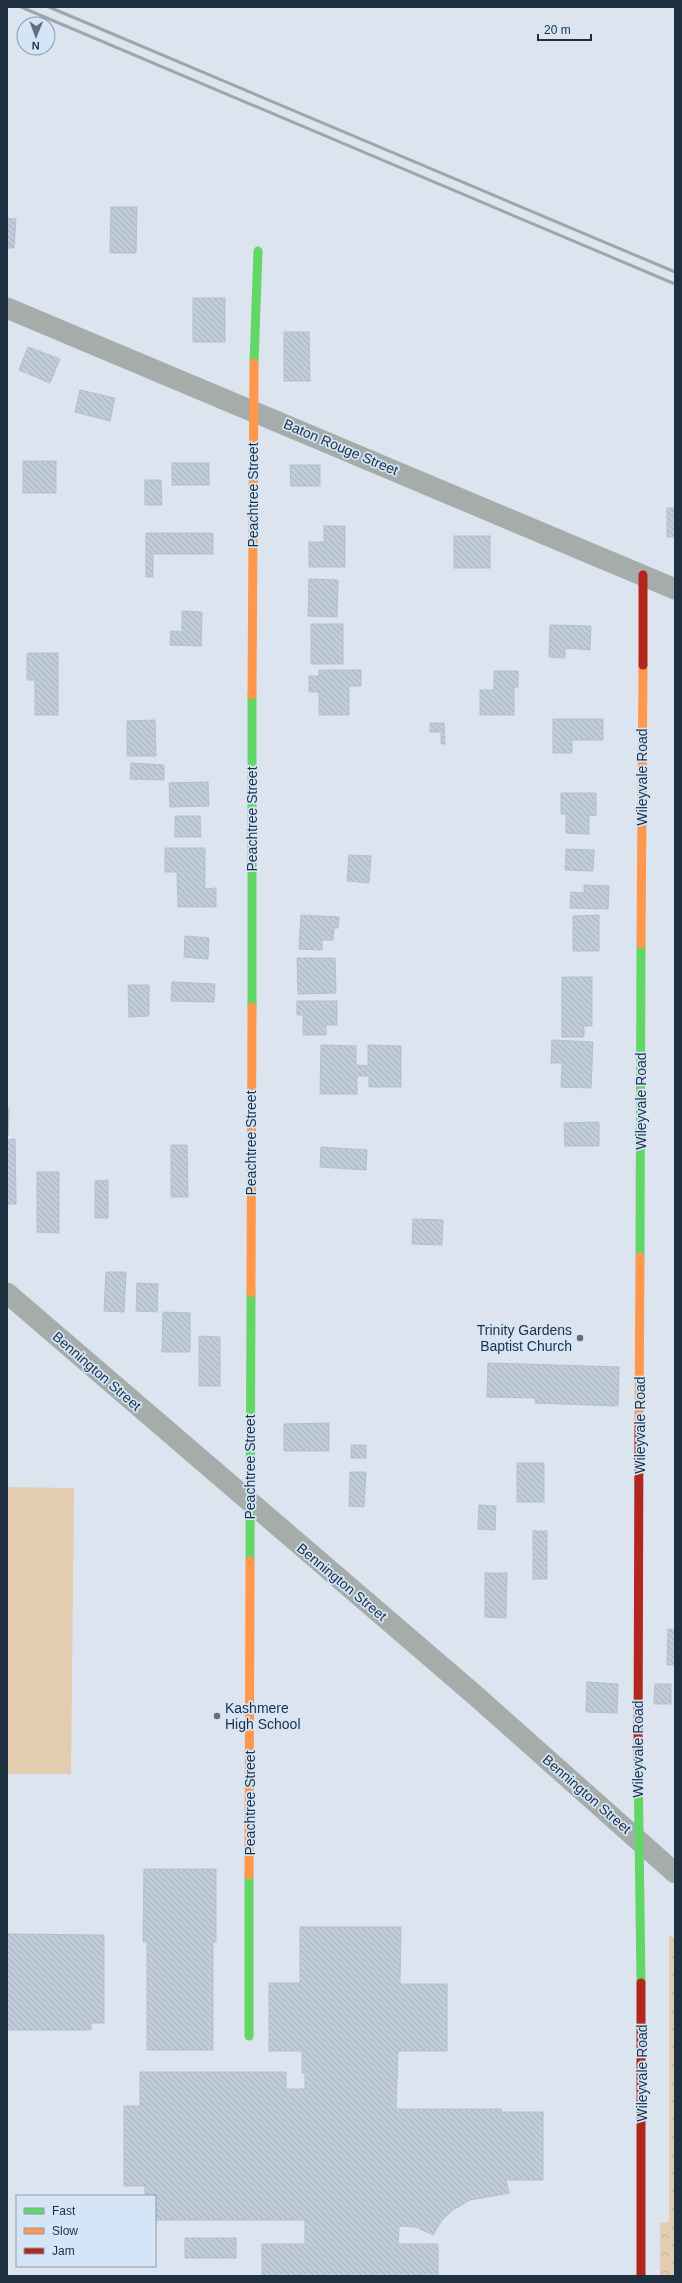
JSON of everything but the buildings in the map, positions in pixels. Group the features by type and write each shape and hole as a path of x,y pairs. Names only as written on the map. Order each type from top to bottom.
{"street":[{"name":"Peachtree Street","path":"249,2036 253,410 258,251"},
{"name":"Baton Rouge Street","path":"7,308 253,410 675,589"},
{"name":"Wileyvale Road","path":"641,2276 642,2024 638,1839 643,575"},
{"name":"Bennington Street","path":"7,1293 250,1504 470,1691 675,1873"}],"green space":[{"path":"7,1487 74,1488 71,1774 7,1774"},
{"path":"669,1934 675,1940 675,2276 660,2276 660,2223 669,2222"}],"railway":[{"path":"21,7 675,284"},
{"path":"49,7 675,272"}],"traffic: fast":[{"path":"254,363 258,251"},
{"path":"252,695 252,1007"},
{"path":"640,1257 641,944"},
{"path":"250,1561 251,1293"},
{"path":"638,1758 641,1983"},
{"path":"249,1875 249,2036"}],"traffic: slow":[{"path":"252,695 254,363"},
{"path":"641,944 643,665"},
{"path":"251,1293 252,1007"},
{"path":"639,1427 640,1257"},
{"path":"249,1875 250,1561"}],"traffic: jam":[{"path":"643,575 643,665"},
{"path":"638,1758 639,1427"},
{"path":"641,1983 641,2276"}],"place":[{"name":"Trinity Gardens Baptist Church","path":"580,1338"},
{"name":"Kashmere High School","path":"217,1716"}]}
